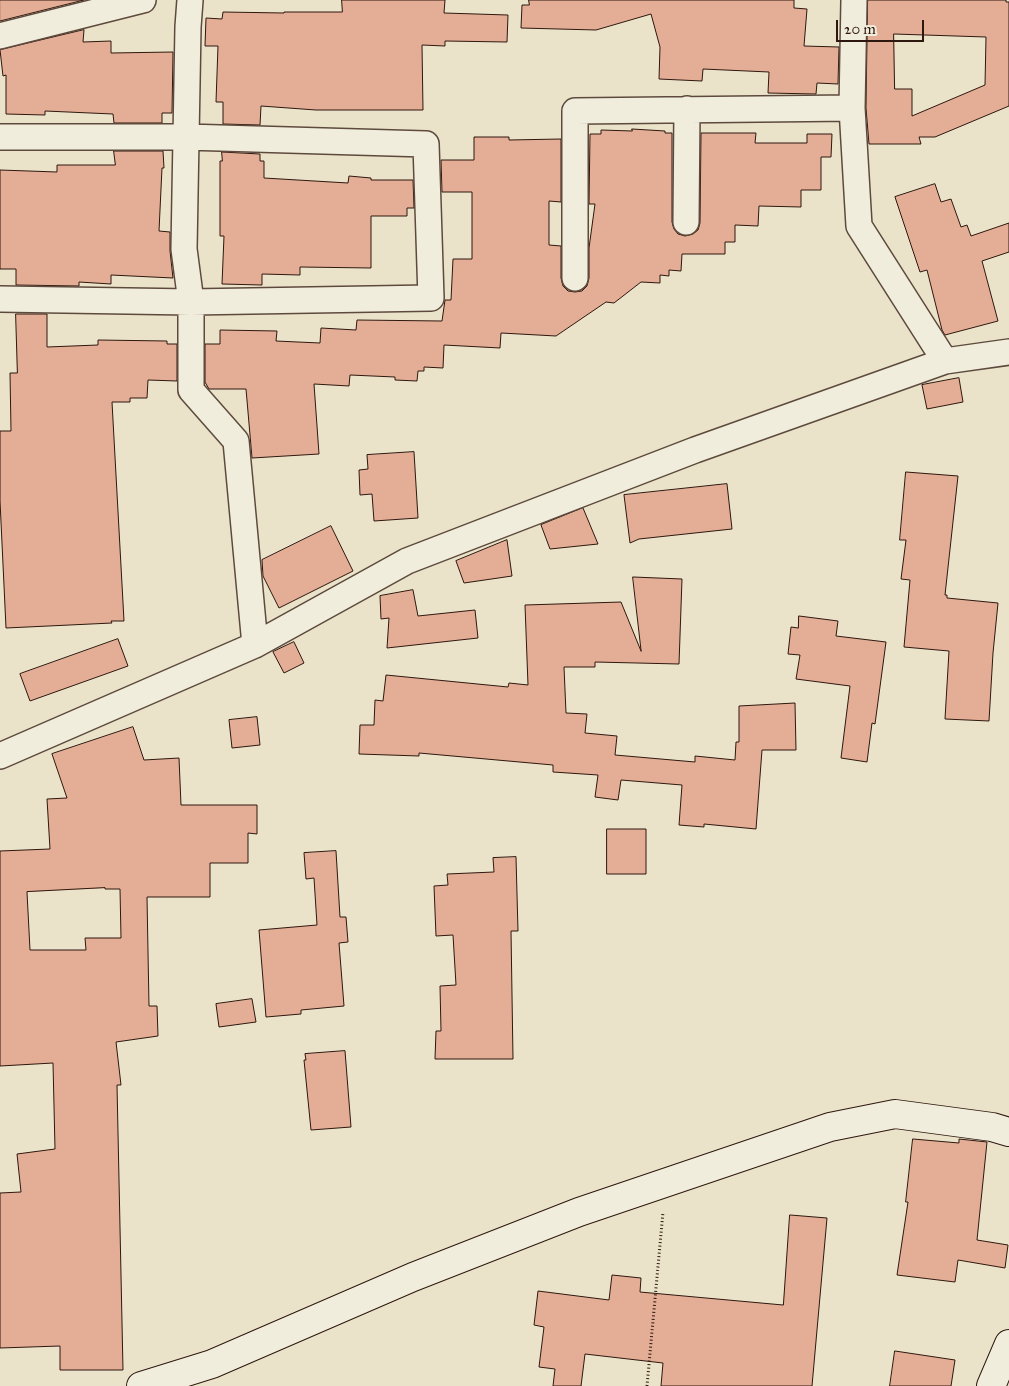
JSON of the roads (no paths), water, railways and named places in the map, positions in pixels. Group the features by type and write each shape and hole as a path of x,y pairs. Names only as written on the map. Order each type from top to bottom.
{"street":[{"path":"0,36 143,0"},
{"path":"190,0 184,249 191,302 190,390 236,442 255,645"},
{"path":"854,0 852,108 858,226 944,361"},
{"path":"575,278 575,111 852,108"},
{"path":"686,222 687,109"},
{"path":"0,137 186,137 426,144 431,298 191,302 0,299"},
{"path":"0,756 255,645 407,561 695,450 944,361 1009,352"},
{"path":"141,1386 212,1364 414,1277 579,1212 830,1127 895,1114 992,1127 1009,1132"},
{"path":"991,1386 1009,1344"}]}
